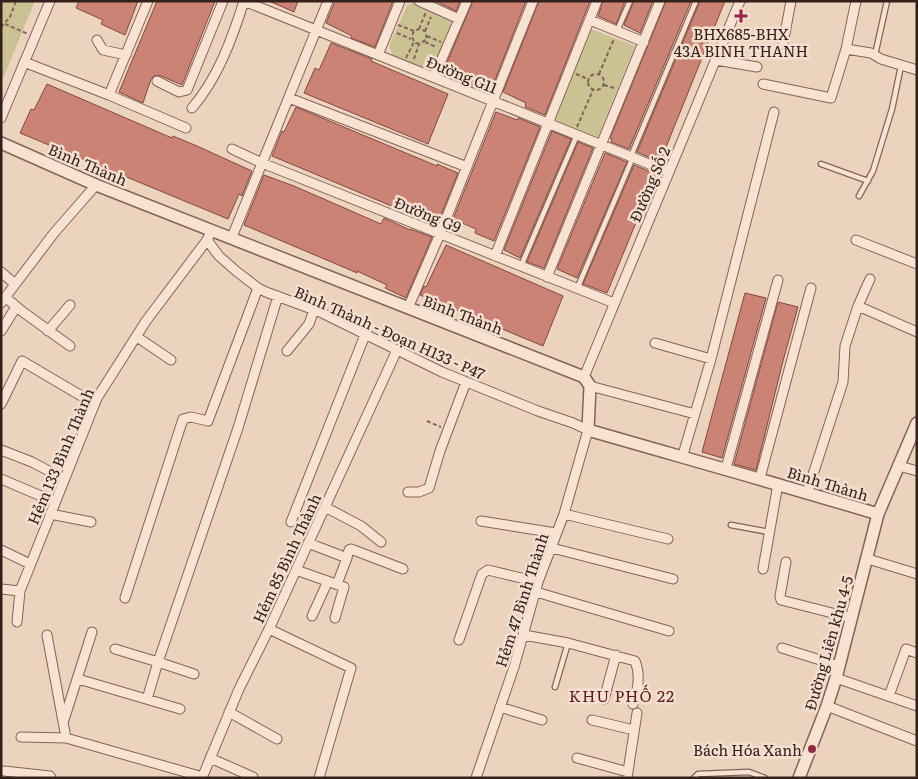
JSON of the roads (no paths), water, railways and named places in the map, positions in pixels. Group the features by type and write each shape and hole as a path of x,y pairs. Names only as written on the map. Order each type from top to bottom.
{"street":[{"path":"1,118 50,1"},
{"path":"109,95 148,1"},
{"path":"157,81 179,92 187,90 223,1"},
{"path":"192,108 205,93 215,75 232,37 244,1"},
{"name":"Đường G11","path":"244,1 669,172"},
{"path":"232,238 328,1"},
{"path":"378,55 400,1"},
{"path":"419,1 460,20"},
{"path":"434,77 467,1"},
{"path":"408,308 440,234 533,1"},
{"path":"495,256 597,1"},
{"path":"547,277 660,1"},
{"name":"Đường Số 2","path":"587,382 614,304 740,1"},
{"path":"783,44 792,1"},
{"path":"763,84 831,98 846,49 856,1"},
{"path":"590,20 644,42"},
{"path":"97,40 103,50 126,55"},
{"path":"846,49 871,53 881,59 917,70"},
{"path":"716,60 757,67"},
{"path":"24,62 109,95 186,128"},
{"path":"289,98 467,167"},
{"path":"682,458 711,359 774,112"},
{"name":"Bình Thành","path":"1,143 210,235 232,238 587,382"},
{"name":"Đường G9","path":"232,150 614,304"},
{"path":"70,346 16,306 3,300 54,233 96,185"},
{"name":"Bình Thành - Đoạn H133 - P47","path":"210,235 219,256 258,288 314,310 466,382 588,430"},
{"name":"Hẻm 133 Bình Thành","path":"17,622 20,591 95,404 146,321 210,235"},
{"path":"856,240 917,264"},
{"path":"1,272 15,284"},
{"path":"808,492 843,382 845,346 858,306 870,279"},
{"path":"726,468 778,280"},
{"path":"125,598 183,419 191,417 208,421 258,288"},
{"path":"760,478 811,288"},
{"path":"147,699 238,428 278,296"},
{"path":"48,331 70,305"},
{"path":"1,331 16,306"},
{"path":"858,306 917,332"},
{"path":"287,351 309,324 314,310"},
{"path":"291,522 365,335"},
{"path":"137,337 171,360"},
{"path":"655,343 711,359"},
{"name":"Hẻm 85 Bình Thành","path":"202,777 229,712 397,350"},
{"path":"1,404 22,361 95,404"},
{"path":"408,492 419,492 429,488 448,428 466,382"},
{"path":"588,430 587,382 695,414"},
{"name":"Đường Liên khu 4-5","path":"800,778 827,706 868,559 878,514 917,423"},
{"name":"Bình Thành","path":"588,430 682,458 726,468 878,514"},
{"name":"Hẻm 47 Bình Thành","path":"476,778 524,635 538,582 564,514 588,430"},
{"path":"1,450 32,462 64,479"},
{"path":"899,466 917,471"},
{"path":"1,479 55,502"},
{"path":"763,569 778,484"},
{"path":"325,507 361,526 381,542"},
{"path":"50,514 90,522"},
{"path":"564,514 668,539"},
{"path":"481,521 556,533"},
{"path":"308,543 347,558"},
{"path":"552,548 673,579"},
{"path":"1,550 30,564"},
{"path":"337,584 349,550 403,569"},
{"path":"868,559 917,574"},
{"path":"786,562 780,596 782,600 852,618"},
{"path":"296,570 344,587 335,618"},
{"path":"459,640 482,574 488,570 538,582"},
{"path":"312,616 328,581"},
{"path":"1,589 20,591"},
{"path":"536,592 670,631"},
{"path":"269,629 350,668 319,778"},
{"path":"64,721 92,632"},
{"path":"47,635 66,738"},
{"path":"524,635 616,655 635,661 640,671 633,704"},
{"path":"782,648 889,696 917,706"},
{"path":"115,649 194,674"},
{"path":"889,696 906,650 917,653"},
{"path":"604,699 616,655"},
{"path":"78,679 180,709"},
{"path":"827,706 917,742"},
{"path":"500,707 542,720"},
{"path":"229,712 277,739"},
{"path":"577,758 628,775 637,713"},
{"path":"592,720 634,730"},
{"path":"21,737 66,738 202,777"},
{"path":"210,758 253,777"},
{"path":"4,771 50,776 51,778"}],"lane":[{"path":"617,31 630,1"},
{"path":"577,289 696,1"},
{"path":"875,55 887,1"},
{"path":"859,196 873,171 892,109 902,66"},
{"path":"520,266 576,134"},
{"path":"822,164 868,181"},
{"path":"732,525 769,532"},
{"path":"555,688 568,644"},
{"path":"694,778 698,774 749,772 765,778"}],"place":[{"name":"BHX685-BHX 43A BINH THANH","path":"741,16"},
{"name":"Bách Hóa Xanh","path":"812,749"}],"district":[{"name":"KHU PHỐ 22","path":"622,695"}]}
